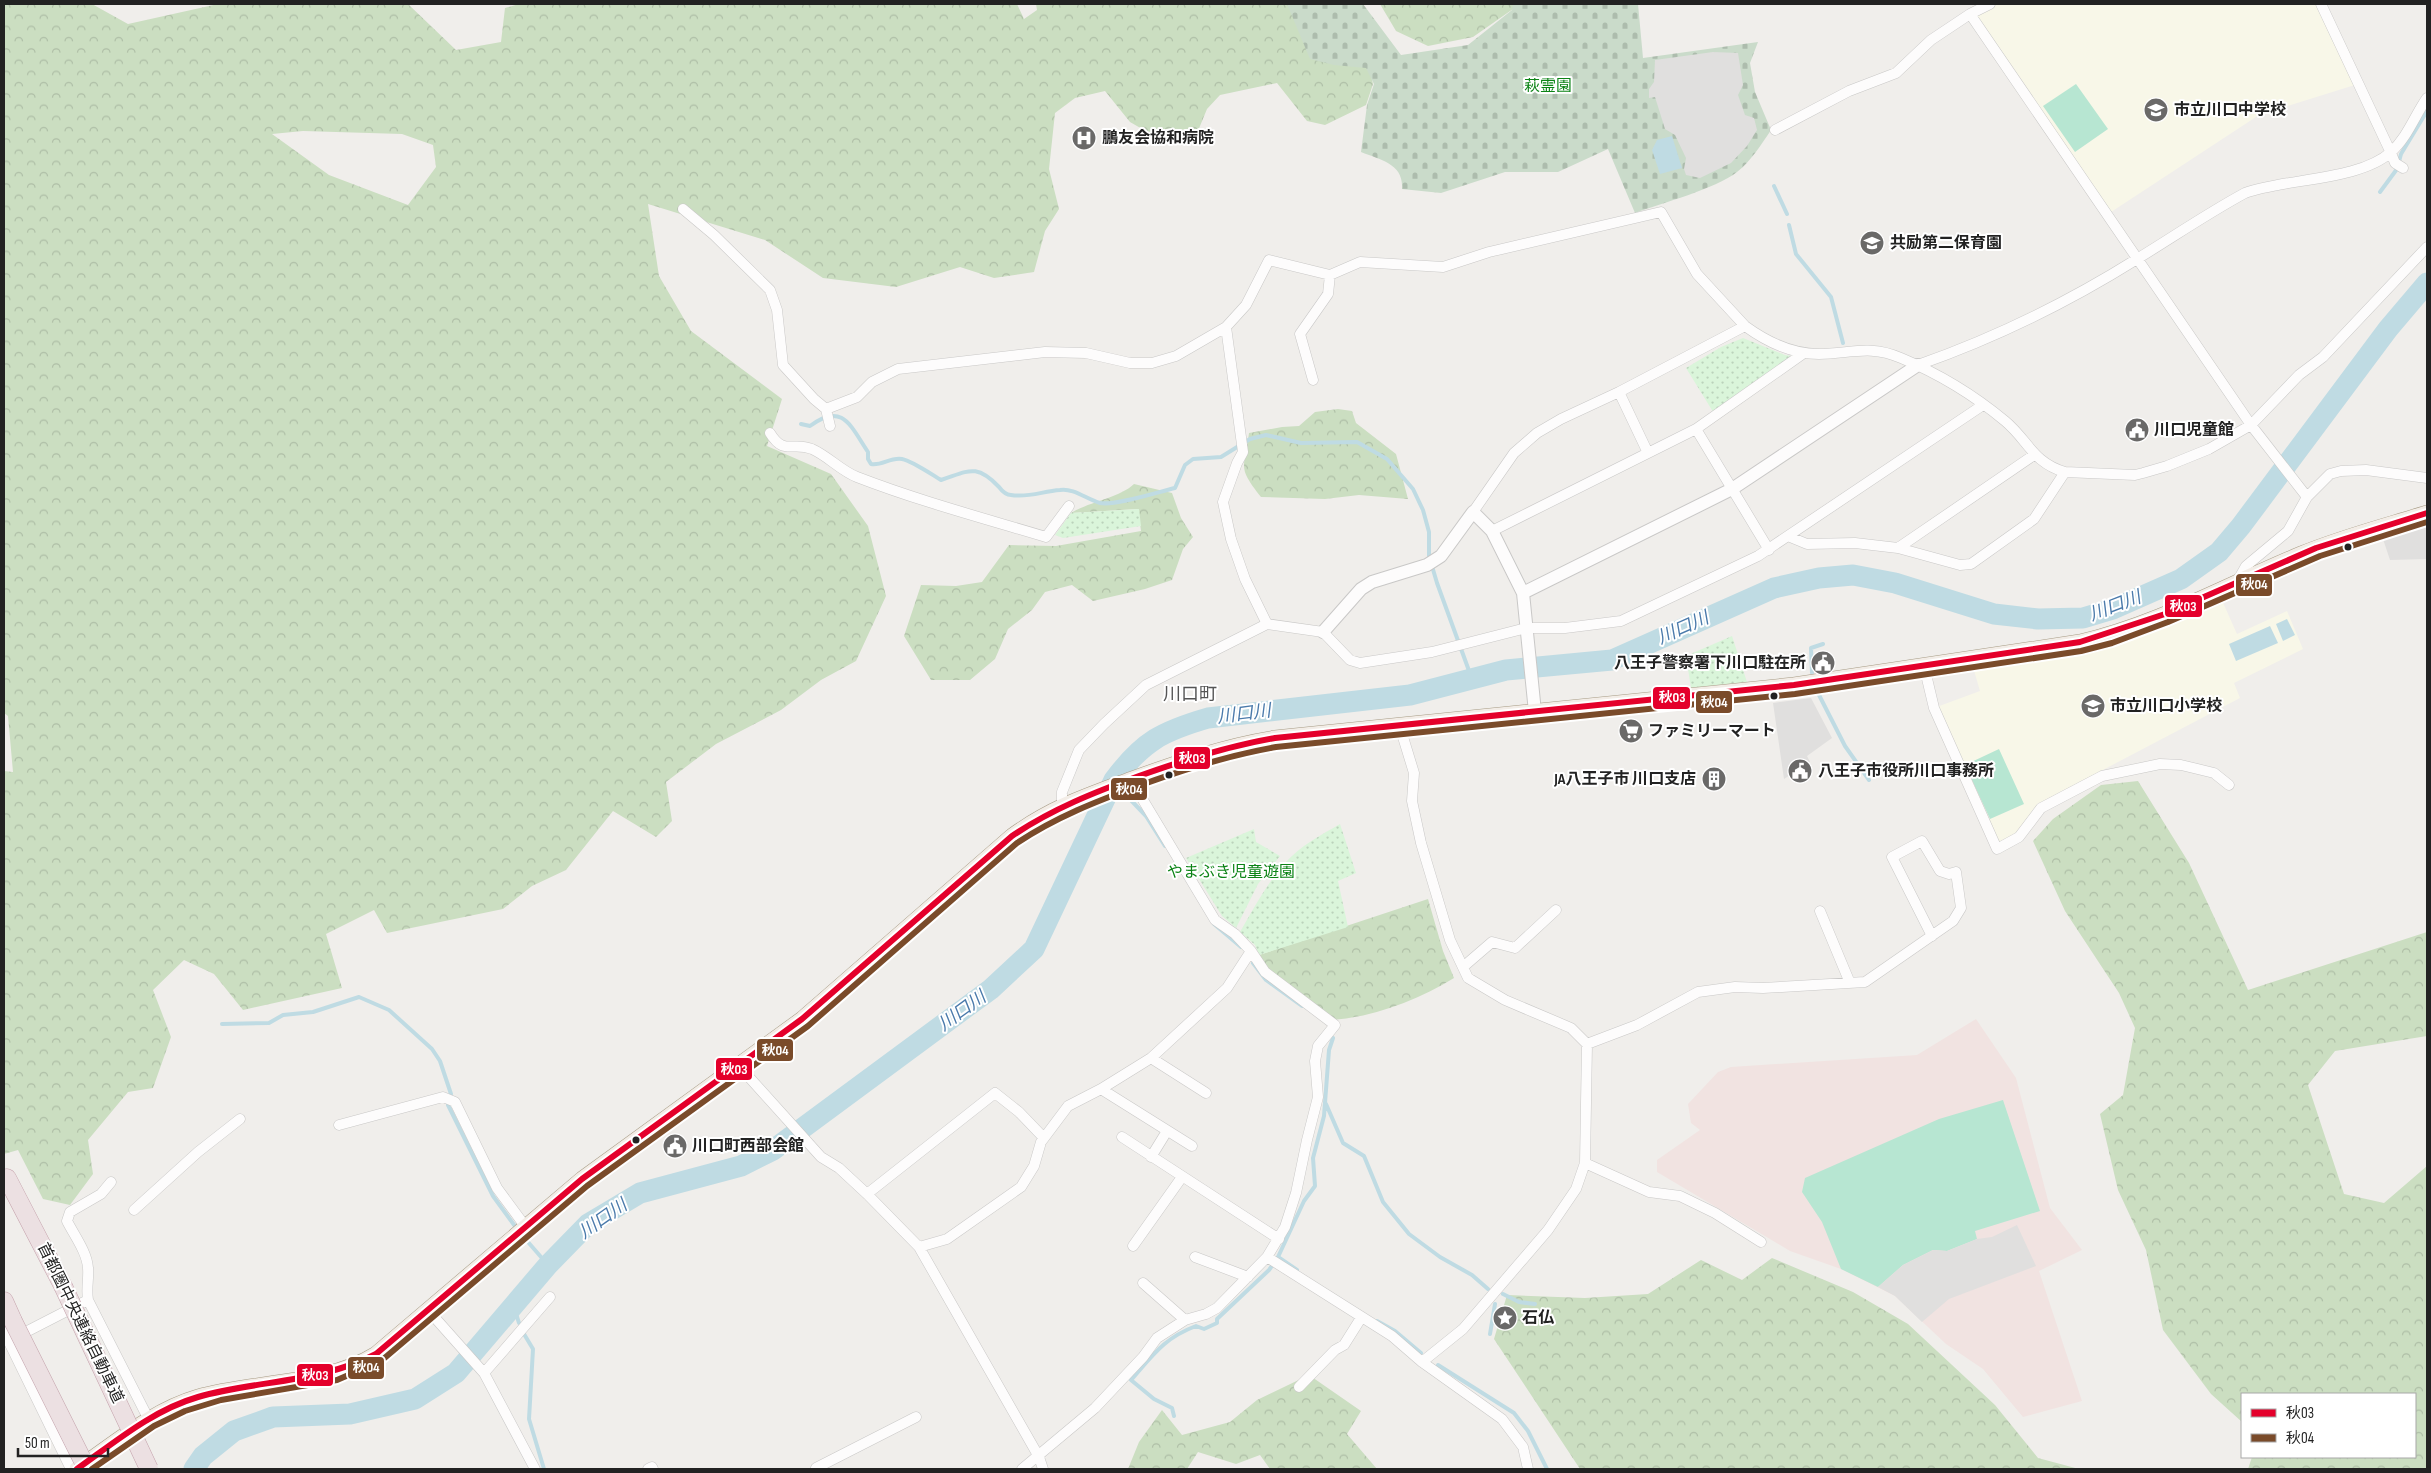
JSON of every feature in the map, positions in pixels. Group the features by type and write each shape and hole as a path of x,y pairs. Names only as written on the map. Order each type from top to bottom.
{"highway":[{"name":"首都圏中央連絡自動車道","path":"7,1178 63,1286 123,1410 149,1469"},
{"path":"4,1301 7,1333 87,1469"}],"main road":[{"path":"77,1469 149,1420 172,1407 200,1397 336,1371 356,1365 383,1350 520,1230 582,1179 781,1036 841,987 1003,844 1037,818 1067,802 1196,756 1254,741 1399,724 1794,685 2047,648 2100,638 2165,615 2303,553 2427,512"}],"street":[{"path":"1775,130 1849,91 1896,73 1931,40 1970,14 1990,4"},
{"path":"2321,4 2391,153 2399,166"},
{"path":"1970,14 2251,425 2290,477 2307,496"},
{"path":"1523,593 1732,489 1918,365 1961,350 2048,308 2138,259 2245,193 2262,187 2348,171 2377,161 2391,153 2427,98"},
{"path":"683,209 714,235 770,290 777,310 783,365 826,410 830,426"},
{"path":"826,410 856,397 872,382 898,369 1045,352 1086,353 1130,363 1152,363 1176,356 1226,327 1246,306 1269,260 1330,275 1360,262 1443,267 1525,242 1661,212 1697,274 1745,326 1786,348 1804,353 1821,354 1862,349 1893,355 1918,365 1984,405 2010,425 2044,464 2065,472 2135,475 2167,466 2208,449 2251,425 2299,375 2323,357 2427,247"},
{"path":"1314,380 1300,334 1328,294 1330,275"},
{"path":"1322,632 1361,589 1372,582 1431,563 1454,539 1520,446 1561,418 1619,392 1745,326"},
{"path":"1226,327 1243,447 1223,502 1231,539 1245,579 1267,624"},
{"path":"1492,531 1696,429 1804,353"},
{"path":"1619,392 1648,453"},
{"path":"1067,802 1062,792 1079,750 1098,729 1146,686 1267,624 1322,632 1350,660 1360,663 1432,652 1464,643 1621,621 1769,550 1984,405"},
{"path":"1696,429 1769,550"},
{"path":"770,433 777,444 786,448 800,447 813,450 855,476 932,504 1046,537 1069,506"},
{"path":"1898,548 2034,454"},
{"path":"2238,582 2246,566 2288,531 2307,496 2324,478 2341,471 2366,470 2427,478"},
{"path":"1790,537 1807,544 1855,543 1898,548 1956,564 1971,564 2034,519 2065,472"},
{"path":"1473,512 1492,531 1523,593 1535,712"},
{"path":"1924,666 1934,708 1998,849 2019,838 2041,808 2102,776 2160,764 2181,765 2214,773 2229,785"},
{"path":"1399,724 1414,773 1412,801 1421,843 1450,940 1468,978 1505,1000 1572,1028 1587,1044 1585,1163 1576,1189 1548,1230 1463,1329 1422,1362"},
{"path":"1022,1469 1096,1408 1143,1357 1157,1338 1184,1320 1206,1314 1217,1308 1268,1258 1279,1239 1296,1193 1306,1140 1318,1097 1315,1061 1318,1046 1335,1025 1264,972 1251,951 1235,934 1215,920 1131,780"},
{"path":"1587,1044 1637,1025 1698,992 1734,987 1763,988 1865,982 1953,922 1961,908 1956,872 1948,874 1940,871 1922,842 1892,857 1932,936"},
{"path":"1462,967 1492,942 1515,948 1556,910"},
{"path":"1820,911 1850,983"},
{"path":"918,1247 947,1239 1021,1187 1034,1166 1044,1138 1068,1106 1101,1089 1151,1058 1227,988 1251,951"},
{"path":"1151,1058 1206,1093"},
{"path":"739,1066 812,1146 867,1194 918,1247 1038,1457 1043,1469"},
{"path":"1101,1089 1192,1146"},
{"path":"867,1194 995,1093 1019,1112 1044,1138"},
{"path":"339,1125 443,1097 455,1102 520,1230"},
{"path":"134,1210 198,1152 240,1118"},
{"path":"1151,1157 1167,1131"},
{"path":"1122,1138 1279,1239"},
{"path":"1585,1163 1648,1192 1680,1196 1715,1212 1761,1242"},
{"path":"1133,1246 1182,1176"},
{"path":"111,1182 101,1194 70,1212 67,1221 86,1258 89,1270 86,1281 88,1300 149,1420"},
{"path":"1196,1257 1248,1277"},
{"path":"1268,1258 1392,1336 1422,1362 1502,1420 1523,1447 1528,1469"},
{"path":"1143,1284 1184,1320"},
{"path":"482,1370 550,1296"},
{"path":"71,1469 7,1333 88,1300"},
{"path":"428,1310 482,1370 535,1469"},
{"path":"1298,1386 1335,1350 1344,1345 1361,1318"},
{"path":"816,1468 916,1417"},
{"path":"648,1469 653,1469"}],"shaded area":[{"name":"市立川口中学校","path":"1993,4 2321,4 2358,84 2259,115 2108,214 1970,14"},
{"path":"1713,52 1738,53 1743,85 1738,95 1745,115 1754,118 1757,130 1747,146 1731,163 1700,178 1686,175 1684,169 1686,158 1675,135 1665,129 1655,97 1649,98 1649,89 1654,82 1655,60"},
{"path":"2427,522 2427,559 2390,560 2382,536"},
{"path":"2221,598 2237,634 2287,611 2303,649 2234,683 2240,698 2038,804 2018,838 2001,848 1934,708 1980,691 1973,667 2104,646 2126,640"},
{"path":"1811,698 1832,738 1807,756 1810,762 1784,779 1773,703"},
{"path":"1976,1019 2016,1078 2050,1208 2082,1250 2039,1271 2082,1401 2023,1417 1983,1369 1946,1344 1895,1296 1841,1269 1790,1251 1657,1172 1657,1160 1700,1130 1691,1123 1688,1104 1718,1072 1731,1067 1917,1055"},
{"path":"2017,1225 2036,1266 1949,1299 1922,1322 1895,1296 1878,1287 1903,1265 1933,1250 1947,1251 1977,1239 1992,1237"}],"green space":[{"path":"4,4 92,4 128,24 218,4 408,4 456,50 501,42 505,8 519,4 1017,4 1024,19 1037,10 1036,4 1301,4 1366,55 1373,84 1366,105 1325,125 1307,121 1277,83 1220,95 1207,109 1193,143 1163,141 1130,122 1105,91 1075,98 1055,113 1049,169 1059,209 1045,231 1034,272 994,278 960,267 896,287 823,278 765,240 648,204 659,276 691,331 782,399 767,446 831,474 868,526 886,596 856,661 821,680 781,710 716,744 666,782 672,821 656,837 613,811 566,870 532,886 503,909 387,933 374,910 326,934 342,988 243,1010 214,974 184,960 153,990 171,1037 153,1088 128,1092 88,1140 93,1174 70,1205 43,1199 18,1150 4,1154 4,771 13,772 8,716 4,713","holes":["303,131 402,134 433,145 436,167 408,205 329,175 272,134"]},
{"name":"萩霊園","path":"1287,4 1363,4 1401,55 1468,45 1512,10 1513,4 1638,4 1643,58 1758,42 1750,63 1755,92 1771,130 1747,163 1737,172 1702,190 1635,213 1608,149 1558,172 1505,172 1441,193 1402,189 1402,181 1395,168 1361,152 1367,105 1374,84 1366,68 1334,65 1310,59"},
{"path":"1380,4 1514,4 1513,9 1473,37 1428,46 1396,31"},
{"path":"2076,84 2108,129 2075,152 2043,106"},
{"path":"1743,338 1785,355 1799,357 1715,415 1686,368 1721,347"},
{"path":"1338,409 1352,411 1356,423 1396,454 1408,499 1359,495 1325,499 1261,497 1245,473 1244,461 1249,433 1299,426 1315,412"},
{"path":"1134,484 1172,493 1181,518 1193,537 1183,549 1172,580 1145,589 1093,601 1072,585 1045,592 1032,610 1008,629 995,659 970,680 931,680 904,636 921,585 956,586 982,582 1009,545 1056,546 1141,531 1138,509 1071,513 1121,493"},
{"path":"1139,509 1141,526 1063,538 1055,535 1071,513"},
{"path":"1732,636 1747,682 1691,688 1686,656"},
{"path":"1999,749 2024,804 1990,819 1965,765"},
{"path":"2138,781 2189,863 2248,990 2427,932 2427,1036 2335,1051 2308,1085 2344,1194 2384,1203 2427,1166 2427,1469 2248,1469 2252,1458 2416,1458 2416,1393 2241,1393 2241,1421 2211,1394 2163,1330 2146,1250 2118,1190 2100,1114 2123,1095 2135,1028 2119,993 2065,911 2033,841 2053,819 2101,785"},
{"path":"1340,824 1356,873 1338,881 1348,927 1259,955 1255,945 1240,932 1261,896 1278,871 1297,851"},
{"name":"やまぶき児童遊園","path":"1254,829 1256,842 1280,856 1258,884 1236,928 1222,916 1186,858"},
{"path":"1428,899 1443,951 1454,978 1411,1000 1380,1011 1332,1020 1264,969 1259,955"},
{"path":"2003,1100 2040,1211 1975,1231 1977,1239 1947,1251 1933,1250 1903,1265 1878,1287 1841,1269 1822,1222 1802,1192 1805,1178 1939,1119"},
{"path":"1772,1258 1853,1292 1908,1324 1995,1405 2038,1458 2079,1469 1580,1469 1494,1339 1507,1295 1585,1298 1648,1294 1701,1260 1742,1280"},
{"path":"1309,1375 1361,1411 1347,1434 1377,1469 1270,1469 1260,1455 1236,1464 1198,1452 1187,1469 1128,1469 1139,1442 1162,1410 1182,1435 1230,1422 1257,1400"}],"water":[{"path":"1672,136 1682,168 1660,174 1652,150 1657,140"},
{"path":"2287,619 2295,635 2283,641 2276,624"},
{"path":"2270,626 2278,643 2236,661 2229,644"}],"waterway":[{"path":"2380,192 2397,169 2401,154 2427,111"},
{"path":"1774,186 1787,214"},
{"path":"1789,225 1796,254 1831,297 1843,343"},
{"name":"川口川","path":"194,1469 203,1456 234,1431 273,1417 350,1414 415,1399 456,1373 548,1265 588,1224 640,1193 741,1166 773,1150 991,989 1034,949 1114,780 1135,756 1155,739 1166,733 1208,718 1410,695 1506,670 1612,660 1774,588 1819,578 1853,575 1895,583 1994,614 2038,619 2083,618 2113,609 2181,579 2219,552 2241,526 2388,329 2427,283"},
{"path":"801,424 810,426 821,419 831,416 845,420 868,452 868,459 871,464 902,459 941,480 972,471 991,479 1009,495 1024,496 1065,490 1075,492 1100,503 1126,501 1175,488 1185,465 1193,459 1221,457 1250,439 1266,435 1301,443 1357,442 1387,459 1413,489 1423,510 1429,532 1429,556 1437,583 1472,679"},
{"path":"1812,673 1811,648 1823,644"},
{"path":"1818,693 1845,746 1869,780"},
{"path":"1126,795 1146,816 1165,846"},
{"path":"1214,924 1241,947"},
{"path":"1253,963 1266,980 1302,1006"},
{"path":"222,1024 269,1023 283,1015 313,1012 359,997 389,1010 432,1049 440,1061 451,1094 448,1105 493,1196 517,1229"},
{"path":"1174,1416 1172,1408 1154,1399 1131,1380 1153,1355 1175,1336 1196,1326 1204,1329 1217,1323 1217,1319 1269,1270 1278,1257 1304,1201 1315,1186 1313,1158 1324,1116 1329,1050 1333,1038"},
{"path":"1326,1104 1343,1143 1364,1156 1383,1202 1409,1234 1440,1257 1472,1275 1488,1289"},
{"path":"521,1234 548,1265"},
{"path":"1278,1257 1297,1270"},
{"path":"1503,1294 1519,1302 1535,1304"},
{"path":"1490,1334 1495,1304"},
{"path":"514,1307 519,1323"},
{"path":"1377,1321 1395,1331 1421,1353"},
{"path":"524,1334 533,1349 529,1419 544,1469"},
{"path":"1438,1365 1514,1413 1528,1431 1547,1469"}],"transit line":[{"name":"秋03","path":"77,1469 150,1418 181,1403 221,1391 333,1371 376,1354 582,1179 802,1019 1012,836 1058,809 1090,795 1189,759 1223,749 1275,738 1794,685 2080,642 2165,614 2316,548 2427,513"},
{"name":"秋04","path":"92,1469 154,1426 185,1411 221,1400 337,1380 381,1361 587,1186 808,1026 1017,843 1062,817 1093,804 1191,768 1225,758 1276,747 1795,694 2081,651 2112,643 2168,622 2320,556 2427,522"}],"place":[{"name":"市立川口中学校","path":"2156,110"},
{"name":"鵬友会協和病院","path":"1084,138"},
{"name":"共励第二保育園","path":"1872,243"},
{"name":"川口児童館","path":"2137,430"},
{"name":"八王子警察署下川口駐在所","path":"1823,663"},
{"name":"市立川口小学校","path":"2093,706"},
{"name":"ファミリーマート","path":"1631,731"},
{"name":"八王子市役所川口事務所","path":"1800,771"},
{"name":"JA八王子市 川口支店","path":"1714,779"},
{"name":"川口町西部会館","path":"675,1146"},
{"name":"石仏","path":"1505,1318"}],"district":[{"name":"川口町","path":"1190,694"}]}
